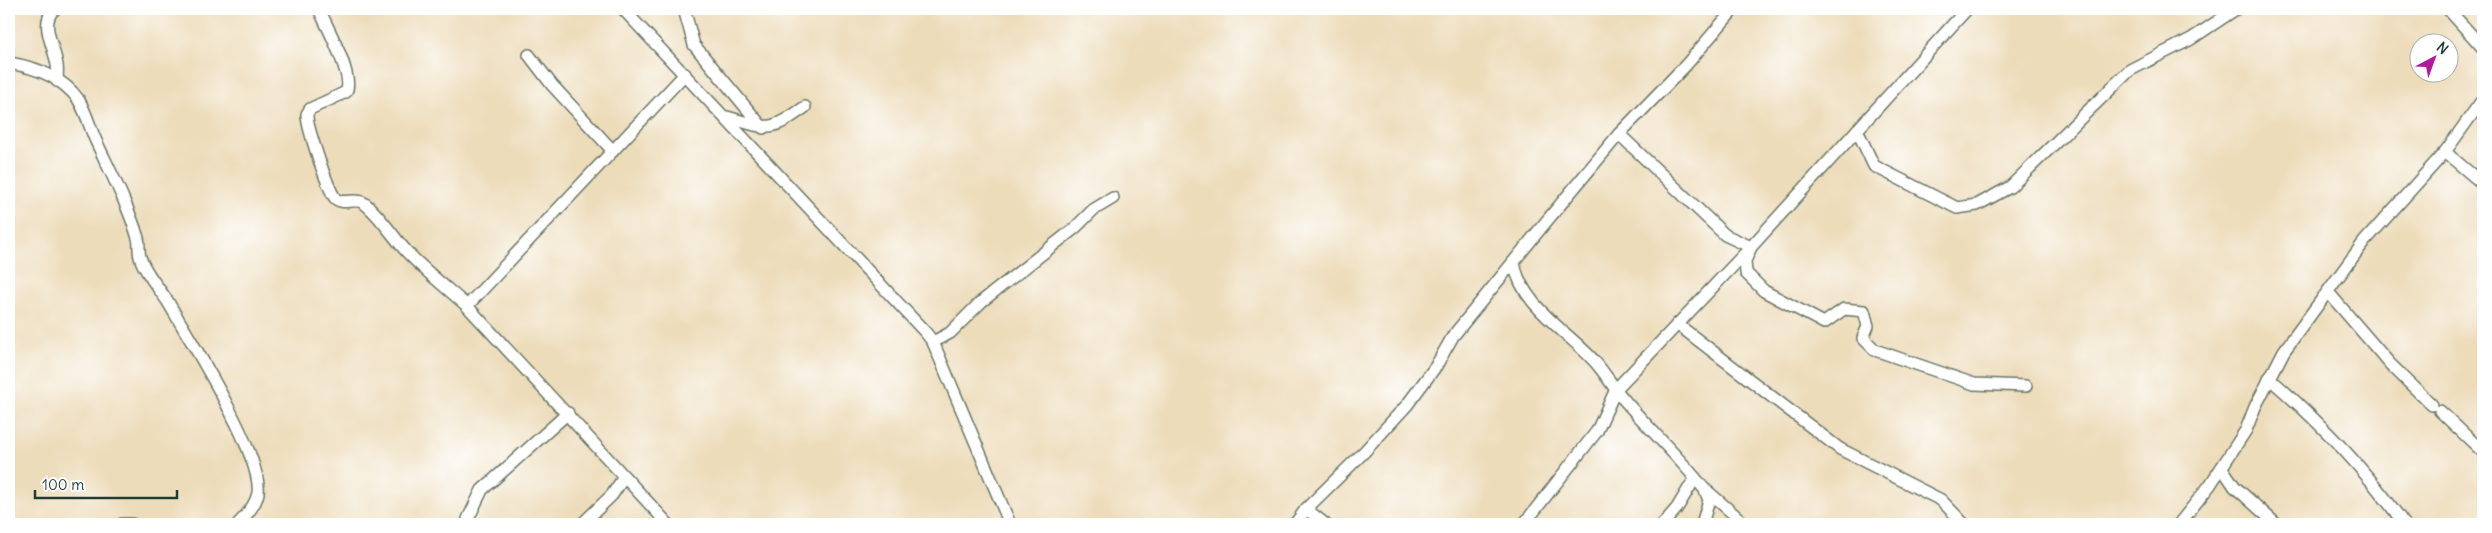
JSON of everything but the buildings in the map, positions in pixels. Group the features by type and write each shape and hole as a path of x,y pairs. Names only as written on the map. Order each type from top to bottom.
{"street":[{"path":"56,9 49,17 48,30 57,64 57,81"},
{"path":"319,9 343,61 349,84 346,92 310,109 306,114 309,129 330,188 336,199 341,201 353,200 365,204 407,252 467,306 568,413 668,524"},
{"path":"623,9 918,322 933,342 1010,524"},
{"path":"684,9 694,45 764,128"},
{"path":"1295,524 1306,509 1364,452 1407,405 1436,366 1453,336 1619,134 1686,64 1734,9"},
{"path":"1524,524 1597,431 1616,389 1751,247 1967,9"},
{"path":"1857,130 1874,166 1957,208 1977,205 2010,187 2130,70 2191,39 2236,9"},
{"path":"2448,9 2483,48"},
{"path":"529,55 552,85 613,151"},
{"path":"9,63 28,66 57,81 78,99 138,235 140,256 148,273 188,335 216,385 249,451 258,491 255,502 238,524"},
{"path":"467,306 685,74"},
{"path":"2179,524 2222,468 2246,430 2269,378 2284,351 2376,227 2445,152 2483,99"},
{"path":"725,117 764,128 783,123 805,107"},
{"path":"1619,134 1724,235 1751,247"},
{"path":"2445,152 2483,184"},
{"path":"933,342 950,333 988,296 1075,228 1093,210 1113,198"},
{"path":"1751,247 1745,261 1746,273 1759,287 1824,323 1844,309 1864,311 1868,326 1863,338 1875,350 1974,384 2026,386"},
{"path":"1514,262 1517,279 1528,297 1578,344 1698,482 1745,524"},
{"path":"1502,277 1517,279"},
{"path":"2328,292 2395,369 2483,452"},
{"path":"1677,324 1840,449 1941,500 1964,524"},
{"path":"2269,378 2310,414 2376,486 2404,524"},
{"path":"468,518 482,490 568,413"},
{"path":"2222,468 2236,487 2276,524"},
{"path":"582,524 612,495 624,477"},
{"path":"1663,524 1698,482"},
{"path":"1698,482 1709,500 1702,524"},
{"path":"1306,509 1325,524"},
{"path":"122,524 132,524"}]}
